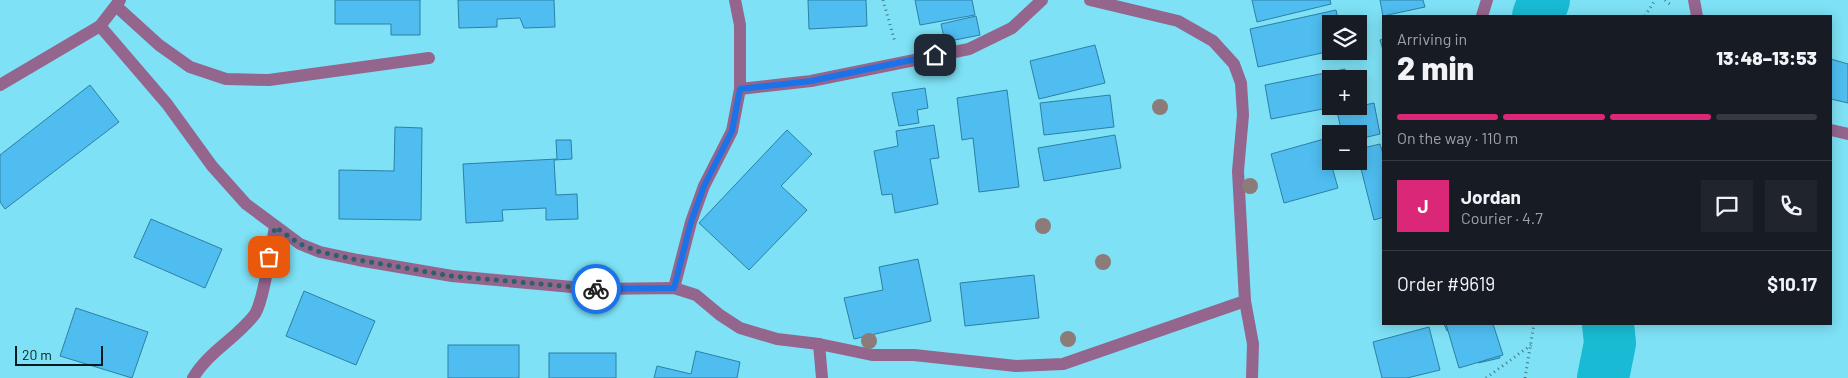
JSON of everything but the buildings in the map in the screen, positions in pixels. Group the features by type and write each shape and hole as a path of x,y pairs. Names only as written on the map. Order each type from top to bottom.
{"street":[{"path":"674,288 691,222 704,186 732,131 740,89 740,25 735,0"},
{"path":"740,89 811,81 969,49 1012,28 1042,0"},
{"path":"1090,0 1178,21 1213,40 1234,64 1241,83 1243,107 1238,171 1246,301 1253,344 1252,378"},
{"path":"1482,15 1487,0"},
{"path":"1694,0 1697,15"},
{"path":"0,85 100,26 118,3 159,45 190,66 226,79 269,80 429,58"},
{"path":"100,26 167,104 212,166 246,204 300,244 320,252 452,276 594,289 674,288 696,296 740,328 777,339 819,344 872,355 914,355 1016,366 1063,364 1246,301"},
{"path":"1832,130 1848,134"},
{"path":"192,378 200,366 256,313 275,227"},
{"path":"819,344 822,378"}],"path":[{"path":"883,0 901,62"},
{"path":"1646,15 1655,0"},
{"path":"1525,378 1534,325"},
{"path":"1486,378 1531,345"}],"waterway":[{"path":"1538,15 1544,0"},
{"path":"1603,378 1610,343 1608,325"}],"way so far":[{"path":"269,257 275,227 300,244 320,252 358,260 452,276 596,289"}],"route":[{"path":"596,289 674,288 691,222 704,186 732,131 740,89 811,81 935,55"}]}
